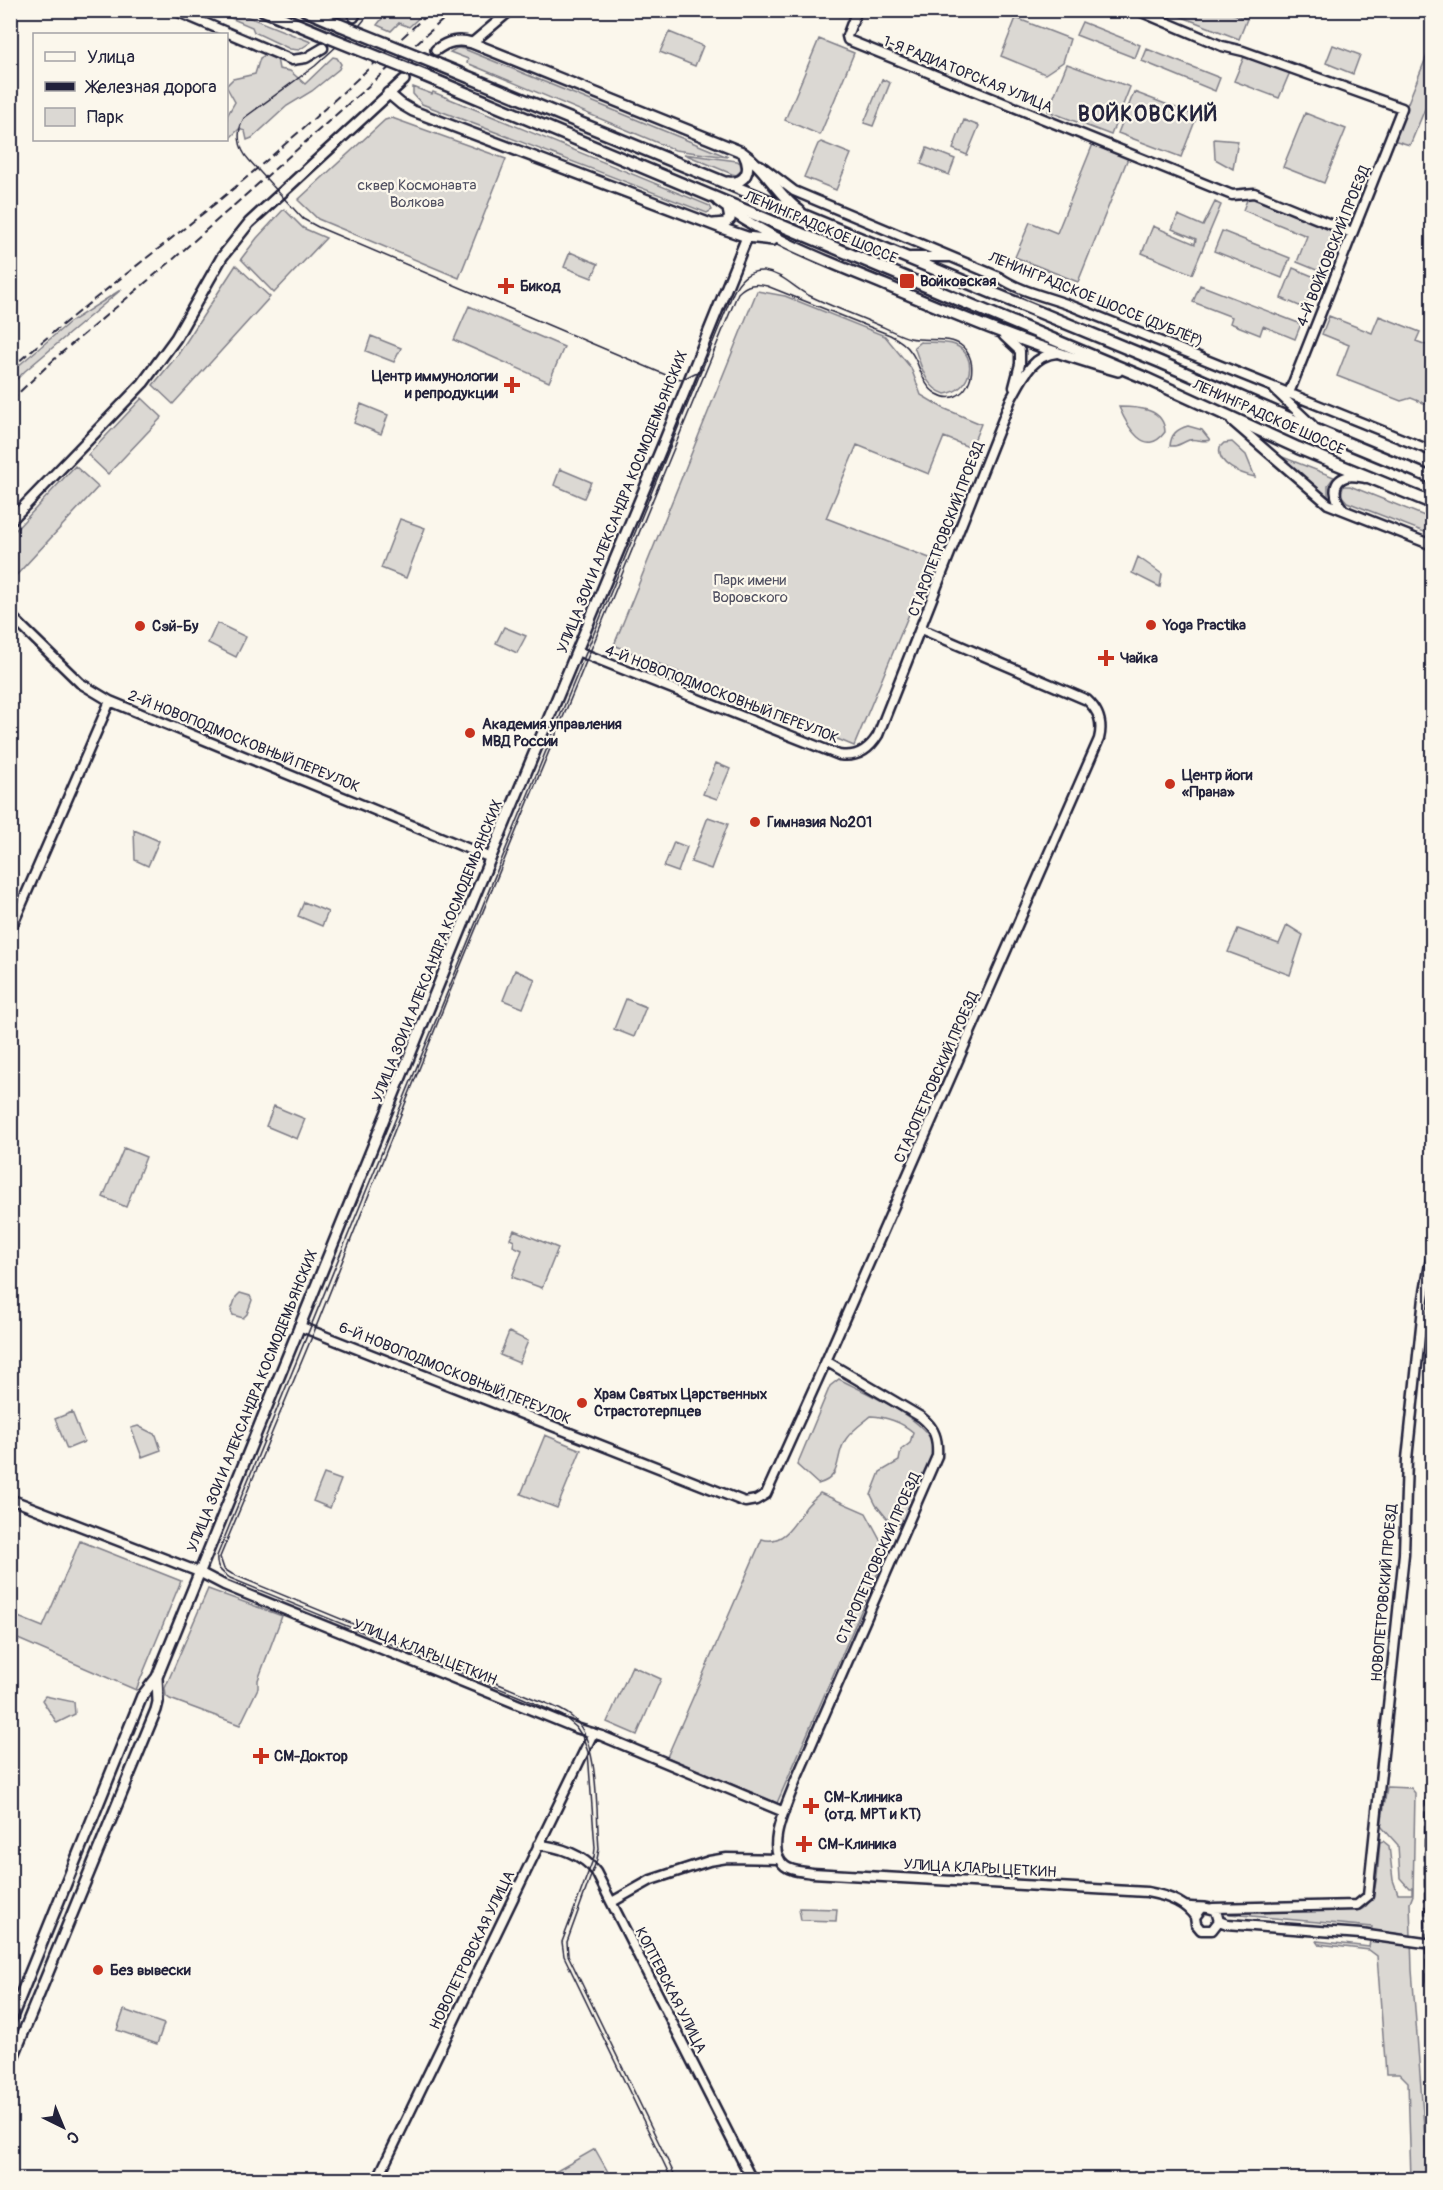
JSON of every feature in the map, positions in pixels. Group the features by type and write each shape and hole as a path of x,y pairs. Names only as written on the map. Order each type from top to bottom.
{"main road":[{"name":"ЛЕНИНГРАДСКОЕ ШОССЕ","path":"263,10 1143,377 1298,448 1432,503"},
{"name":"ЛЕНИНГРАДСКОЕ ШОССЕ","path":"306,10 805,214 1432,478"},
{"path":"436,50 452,41 463,40 472,43 742,153 755,161 785,200 805,214"},
{"path":"10,521 143,382 176,338 222,257 249,222 404,80"},
{"path":"388,93 413,111 747,237 779,241"},
{"path":"725,182 740,181 747,175 748,166 742,153"},
{"path":"713,198 779,241 996,332 1081,361 1143,377"},
{"path":"714,224 725,223 730,219 728,209"},
{"name":"УЛИЦА ЗОИ И АЛЕКСАНДРА КОСМОДЕМЬЯНСКИХ","path":"10,2022 142,1696 157,1677 747,237"},
{"name":"УЛИЦА ЗОИ И АЛЕКСАНДРА КОСМОДЕМЬЯНСКИХ","path":"10,2065 156,1710 157,1677"}],"street":[{"path":"174,10 292,60 306,58 323,48"},
{"path":"472,43 511,10"},
{"name":"1-Я РАДИАТОРСКАЯ УЛИЦА","path":"857,10 847,36 848,40 1232,195 1254,193 1352,233"},
{"name":"4-Й ВОЙКОВСКИЙ ПРОЕЗД","path":"1137,10 1222,46 1243,51 1402,108 1288,393"},
{"name":"ЛЕНИНГРАДСКОЕ ШОССЕ (ДУБЛЁР)","path":"755,161 794,191 999,276 1008,283 1077,308 1432,452"},
{"path":"907,257 955,258"},
{"name":"СТАРОПЕТРОВСКИЙ ПРОЕЗД","path":"784,1812 822,1718 937,1456 938,1442 930,1424 826,1361 1096,747 1101,729 1101,721 1093,705 1079,695 921,629 1011,399 1020,364 1020,351 1011,341 996,332"},
{"name":"СТАРОПЕТРОВСКИЙ ПРОЕЗД","path":"1011,399 1031,366 1048,354 1058,353"},
{"path":"1265,384 1321,432"},
{"path":"1298,412 1297,405 1305,400"},
{"path":"1215,409 1242,428 1334,508 1432,545"},
{"path":"1343,510 1335,494 1339,481 1346,477 1370,478"},
{"name":"2-Й НОВОПОДМОСКОВНЫЙ ПЕРЕУЛОК","path":"10,615 80,683 110,700 491,858"},
{"name":"4-Й НОВОПОДМОСКОВНЫЙ ПЕРЕУЛОК","path":"577,651 839,754 854,756 866,749 878,735 921,629"},
{"path":"10,931 110,700"},
{"name":"НОВОПЕТРОВСКИЙ ПРОЕЗД","path":"1213,1908 1357,1905 1368,1896 1404,1554 1407,1459 1424,1298 1432,1252"},
{"name":"6-Й НОВОПОДМОСКОВНЫЙ ПЕРЕУЛОК","path":"299,1326 745,1502 756,1500 765,1494 826,1361"},
{"name":"УЛИЦА КЛАРЫ ЦЕТКИН","path":"10,1499 199,1572 290,1612 784,1812"},
{"name":"НОВОПЕТРОВСКАЯ УЛИЦА","path":"377,2180 592,1733"},
{"path":"779,1859 776,1838 784,1812"},
{"name":"КОПТЕВСКАЯ УЛИЦА","path":"538,1845 549,1846 587,1862 596,1872 752,2180"},
{"name":"УЛИЦА КЛАРЫ ЦЕТКИН","path":"612,1902 651,1880 709,1861 727,1858 779,1859 788,1868 812,1873 1127,1890 1163,1895 1182,1905 1195,1917"},
{"name":"УЛИЦА КЛАРЫ ЦЕТКИН","path":"1182,1905 1202,1908"},
{"path":"1202,1908 1213,1908 1218,1914 1219,1921 1215,1928 1205,1931 1198,1928 1195,1917 1202,1908"},
{"path":"1219,1921 1227,1924 1361,1934 1432,1944"}],"green space":[{"path":"214,11 233,11 311,42 299,50 290,49 254,32 252,27"},
{"path":"388,11 426,11 409,27 399,23 391,31 377,25"},
{"path":"1173,11 1226,11 1247,19 1239,39 1172,13"},
{"path":"1016,18 1070,39 1063,62 1045,74 1001,56"},
{"path":"1082,22 1140,45 1135,58 1076,35"},
{"path":"669,32 703,46 695,66 660,52"},
{"path":"819,39 854,53 820,135 785,120"},
{"path":"1333,45 1360,55 1353,74 1326,63"},
{"path":"457,48 728,157 675,150 467,63 468,59 450,52"},
{"path":"1147,49 1220,78 1215,91 1142,61"},
{"path":"1432,49 1432,92 1410,145 1393,140 1428,53"},
{"path":"267,54 277,58 279,69 290,71 305,84 333,57 337,58 341,64 339,69 312,91 287,106 252,138 247,140 245,131 239,129 228,137 228,114 235,102 228,90 228,84 233,79 255,74 260,58"},
{"path":"1244,57 1290,72 1279,98 1234,81"},
{"path":"1067,64 1130,87 1111,135 1048,111"},
{"path":"882,79 890,83 873,126 864,123"},
{"path":"413,87 432,94 433,92 710,206 712,210 707,213 422,104 413,94"},
{"path":"1134,92 1197,116 1181,157 1118,133"},
{"path":"1305,113 1346,129 1324,183 1283,167"},
{"name":"сквер Космонавта Волкова","path":"392,118 506,159 459,278 318,219 298,200 385,120"},
{"path":"964,120 979,126 967,155 953,149"},
{"path":"1214,139 1238,141 1233,169 1215,159"},
{"path":"821,142 851,154 836,190 804,177 818,144"},
{"path":"1093,144 1128,158 1078,282 1015,257 1030,222 1057,233"},
{"path":"927,148 955,159 949,175 921,164"},
{"path":"684,154 737,161 742,170 736,175 732,174"},
{"path":"1249,195 1336,231 1319,271 1297,262 1307,236 1243,210"},
{"path":"1215,202 1221,205 1192,274 1142,253 1153,226 1195,244 1196,239 1172,229 1178,215 1203,226"},
{"path":"284,209 303,228 326,238 274,293 241,259"},
{"path":"1222,231 1290,258 1282,278 1214,251"},
{"path":"570,252 598,264 592,278 564,267"},
{"path":"236,265 270,297 173,404 153,385 177,356"},
{"path":"1293,268 1317,278 1304,308 1281,298"},
{"path":"1200,285 1301,324 1295,339 1263,326 1260,335 1230,323 1232,317 1193,302"},
{"path":"122,289 11,385 11,372 70,322"},
{"name":"Парк имени Воровского","path":"757,291 785,296 885,336 911,368 921,395 943,408 981,424 971,448 944,437 929,474 857,445 826,518 932,559 854,746 614,645"},
{"path":"469,306 564,347 549,382 454,340"},
{"path":"1329,316 1372,333 1379,316 1420,332 1416,341 1432,347 1431,406 1411,398 1401,401 1337,376 1349,345 1322,334"},
{"path":"371,336 401,348 394,362 366,351"},
{"path":"920,342 951,344 963,350 970,364 966,380 961,386 945,394 932,386 914,347"},
{"path":"142,398 162,417 108,474 88,455"},
{"path":"361,404 388,415 381,434 354,423"},
{"path":"1119,407 1149,410 1160,418 1165,432 1158,439 1150,442 1144,441 1132,430"},
{"path":"1188,426 1202,430 1210,440 1189,440 1170,446 1175,433"},
{"path":"1232,442 1246,455 1255,477 1231,468 1222,459 1220,447 1224,443"},
{"path":"1280,456 1334,477 1328,485 1328,497"},
{"path":"75,466 98,487 11,581 11,535"},
{"path":"560,469 591,482 584,498 554,485"},
{"path":"1345,486 1432,519 1432,535 1347,502 1341,495"},
{"path":"400,519 425,528 406,578 381,568"},
{"path":"1138,557 1162,574 1160,587 1132,573"},
{"path":"217,623 246,637 236,657 208,643"},
{"path":"504,627 526,636 517,653 496,643"},
{"path":"716,763 730,769 717,799 703,794"},
{"path":"708,817 728,824 711,869 691,862"},
{"path":"134,830 159,841 148,866 135,860"},
{"path":"674,842 687,847 678,872 664,867"},
{"path":"304,902 328,912 322,926 298,916"},
{"path":"1287,925 1303,935 1290,975 1228,952 1238,929 1279,944"},
{"path":"515,970 535,979 523,1008 503,1000"},
{"path":"626,999 646,1007 634,1037 614,1029"},
{"path":"274,1106 305,1119 297,1139 266,1126"},
{"path":"124,1148 146,1157 126,1207 103,1197"},
{"path":"514,1230 558,1248 542,1288 512,1277 522,1250 513,1246 514,1241 510,1239"},
{"path":"240,1293 250,1296 252,1300 243,1318 233,1315 231,1311"},
{"path":"509,1332 528,1341 519,1363 500,1355"},
{"path":"839,1379 902,1413 923,1429 930,1438 931,1461 902,1524 890,1522 871,1495 880,1472 899,1461 901,1450 910,1443 913,1432 904,1425 871,1416 846,1439 832,1476 818,1484 797,1465 830,1386"},
{"path":"72,1412 84,1442 67,1449 55,1419"},
{"path":"138,1426 156,1435 161,1450 142,1457 131,1428"},
{"path":"545,1435 581,1450 557,1508 521,1494"},
{"path":"324,1474 341,1480 330,1508 313,1501"},
{"path":"820,1493 866,1513 887,1552 777,1803 667,1757 762,1539 777,1539 783,1536"},
{"path":"80,1541 181,1581 136,1690 11,1636 11,1614 43,1627"},
{"path":"208,1589 282,1616 258,1680 258,1688 240,1725 166,1696 165,1688"},
{"path":"632,1666 661,1679 637,1735 607,1722"},
{"path":"45,1696 74,1702 75,1714 57,1723 42,1700"},
{"path":"1387,1787 1411,1788 1415,1793 1413,1895 1410,1903 1412,1970 1428,2179 1411,2179 1408,2082 1400,2074 1386,2074 1377,1956 1369,1950 1319,1944 1317,1941 1369,1947 1372,1927 1230,1914 1230,1912 1360,1910 1371,1899 1374,1890 1380,1842 1383,1841 1389,1846 1393,1880 1398,1894 1412,1894 1412,1888 1409,1888 1400,1878 1398,1845 1381,1826"},
{"path":"799,1908 837,1909 836,1921 801,1920"},
{"path":"124,2010 164,2024 157,2044 117,2030"},
{"path":"595,2149 612,2179 550,2179 548,2176"}],"tunnel":[{"path":"323,48 354,17"},
{"path":"404,80 436,50"}],"tram line":[{"path":"372,10 360,25 315,66 244,118 241,123 239,140 245,155 303,219 673,378 683,379 703,369"},
{"path":"672,2180 564,1956 562,1942 594,1857 595,1848 588,1752 576,1727 563,1716 523,1698 230,1578 217,1564 217,1556 733,293 745,276 764,271 782,278 816,299 901,335 916,339 958,343 969,355 972,365 968,384 955,396 947,397 937,394 924,380 909,349 890,335 767,286 751,285 738,293 220,1557 224,1569 232,1574 557,1708 572,1717 581,1728 588,1742 595,1778 599,1849 567,1942 568,1955 677,2180"}],"railway":[{"path":"10,369 258,167 432,10"},
{"path":"10,401 60,354 169,263 454,10"},
{"path":"1432,1690 1425,1848 1432,2110"}],"place":[{"name":"Войковская","path":"907,281"},
{"name":"Бикод","path":"506,286"},
{"name":"Центр иммунологии и репродукции","path":"512,385"},
{"name":"Yoga Practika","path":"1151,625"},
{"name":"Сэй-Бу","path":"140,626"},
{"name":"Чайка","path":"1106,658"},
{"name":"Академия управления МВД России","path":"470,733"},
{"name":"Центр йоги «Прана»","path":"1170,784"},
{"name":"Гимназия №201","path":"755,822"},
{"name":"Храм Святых Царственных Страстотерпцев","path":"582,1403"},
{"name":"СМ-Доктор","path":"261,1756"},
{"name":"СМ-Клиника (отд. МРТ и КТ)","path":"811,1806"},
{"name":"СМ-Клиника","path":"804,1844"},
{"name":"Без вывески","path":"98,1970"}],"district":[{"name":"ВОЙКОВСКИЙ","path":"1148,114"}]}
